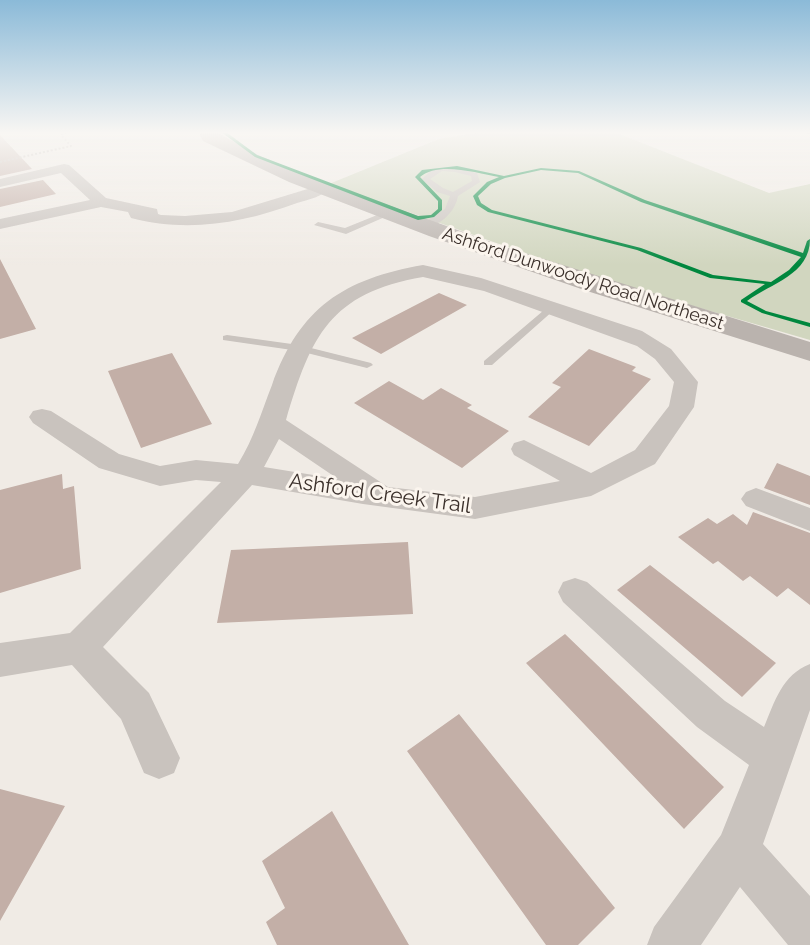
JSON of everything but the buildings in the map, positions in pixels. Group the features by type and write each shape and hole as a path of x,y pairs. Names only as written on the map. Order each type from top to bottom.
{"main road":[{"name":"Ashford Dunwoody Road Northeast","path":"292,176 585,282 810,352"}],"street":[{"path":"0,183 29,176"},
{"path":"73,176 101,202"},
{"path":"0,224 101,202 161,221 226,219 256,214 324,188"},
{"name":"Ashford Creek Trail","path":"42,417 109,461 160,476 196,470 246,474 385,497 475,508 591,486 645,457 681,407 687,383 672,361 646,342 617,329 445,273 423,271 377,279 328,309 304,337 284,383 273,423 246,474 79,648"},
{"path":"554,309 585,282"},
{"path":"273,423 385,497"},
{"path":"524,449 591,486"},
{"path":"756,499 810,520"},
{"path":"575,592 711,713 772,757"},
{"path":"0,660 79,648 135,706 159,758"},
{"path":"672,945 738,850 795,698 810,681"},
{"path":"738,850 810,933"}],"lane":[{"path":"428,176 426,179 431,184 454,195"},
{"path":"454,195 476,182 474,176"},
{"path":"424,226 452,208 454,195"},
{"path":"318,225 345,233 388,213"},
{"path":"488,363 554,309"},
{"path":"227,338 299,348 367,365"}],"green space":[{"path":"348,176 726,176 769,193 810,184 810,340 590,276 329,184"}],"cycle path":[{"path":"309,176 418,218 432,216 440,210 440,201 418,176"},
{"path":"500,176 508,176"},
{"path":"588,176 643,201 805,256"},
{"path":"504,177 489,183 475,196 479,204 490,211 639,249 712,277 769,283"},
{"path":"810,241 798,265 784,277 743,301 764,312 810,325"}]}
